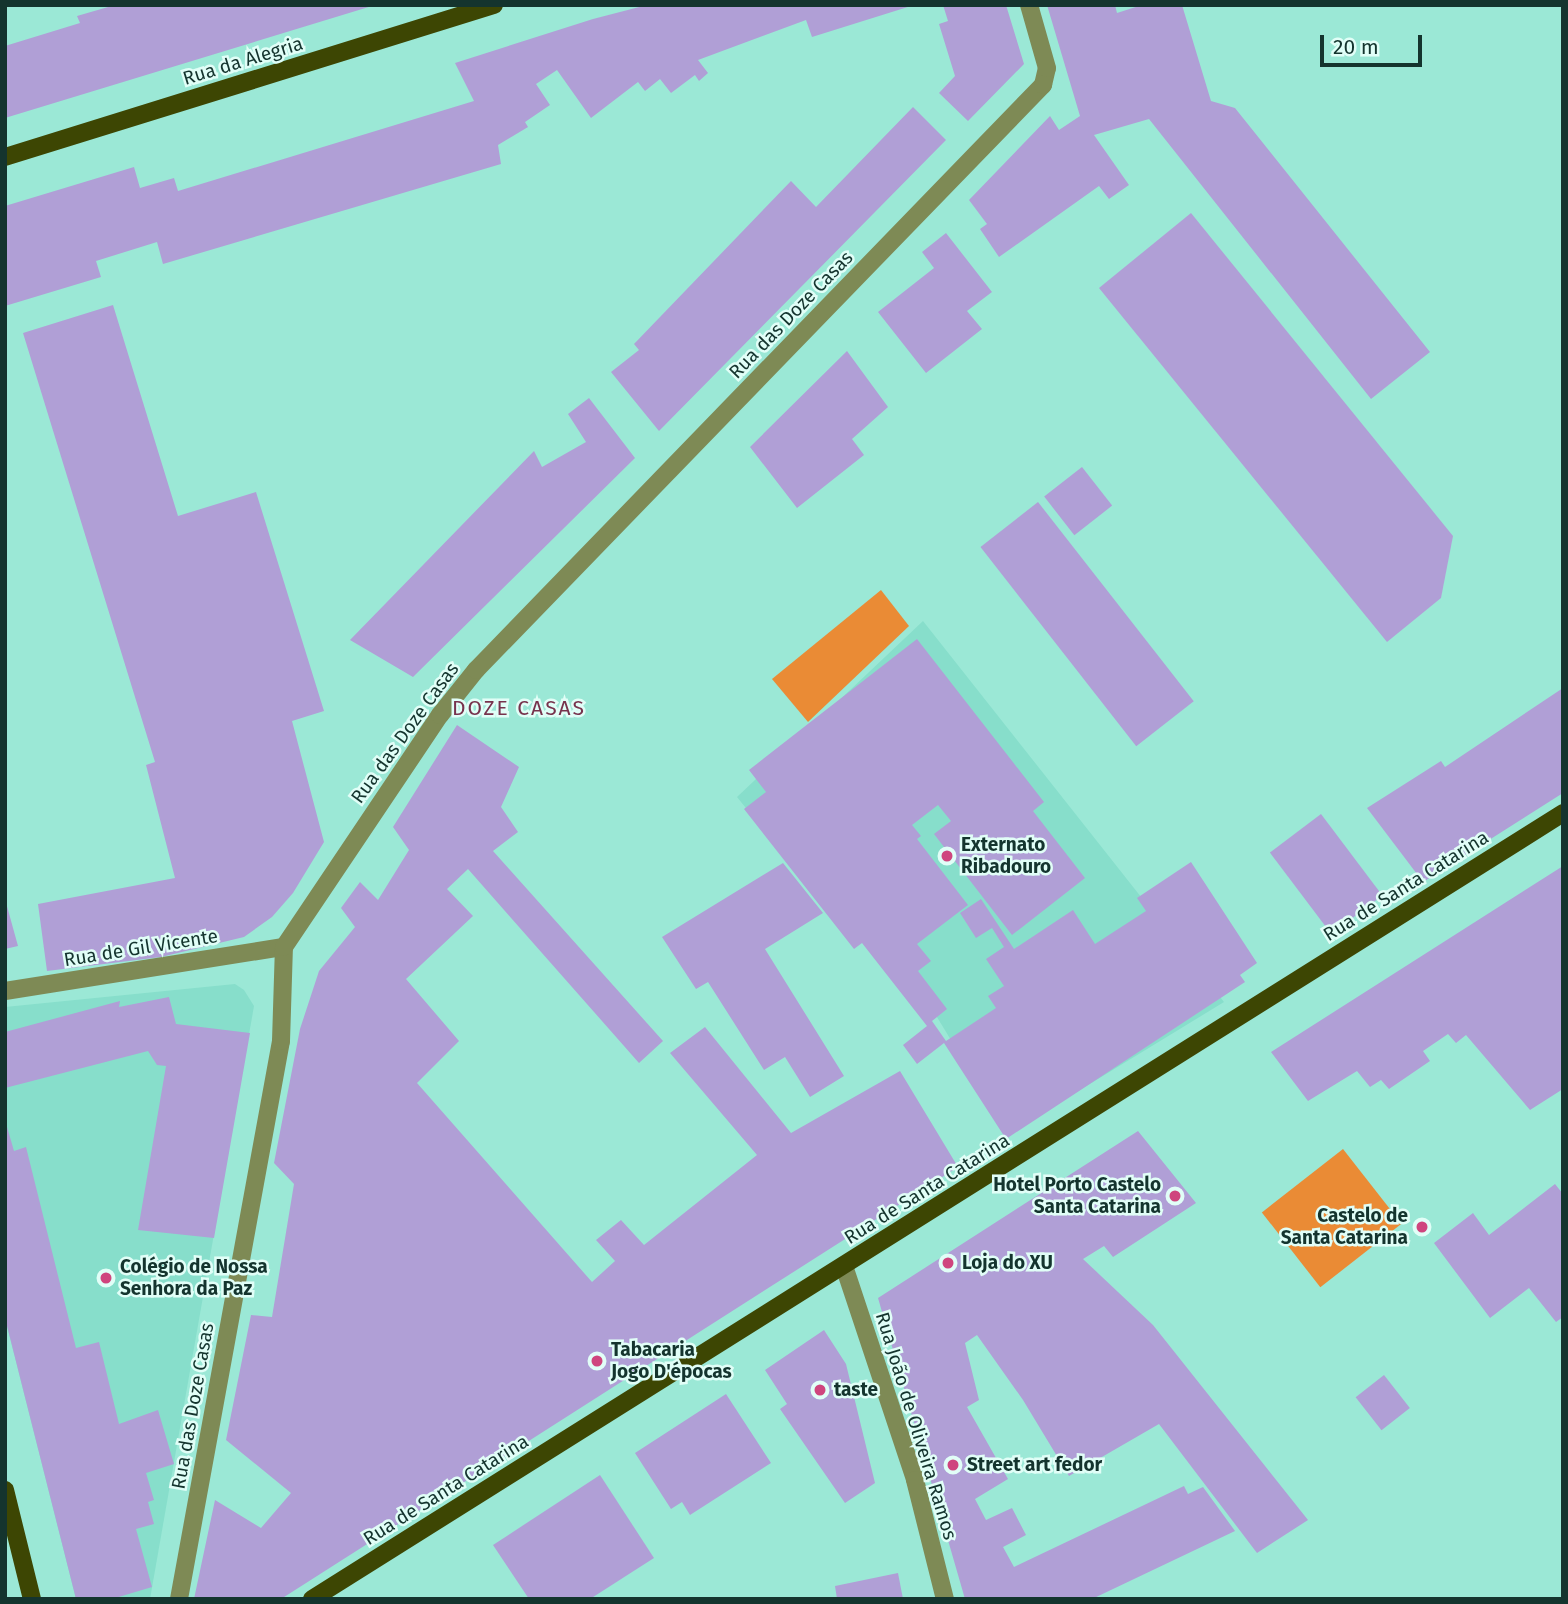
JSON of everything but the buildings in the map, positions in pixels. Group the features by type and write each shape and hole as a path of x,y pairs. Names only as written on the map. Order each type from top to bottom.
{"main road":[{"name":"Rua da Alegria","path":"5,157 456,10 494,5"},
{"name":"Rua de Santa Catarina","path":"312,1599 1563,813"},
{"path":"5,1490 32,1599"}],"street":[{"name":"Rua das Doze Casas","path":"179,1599 281,1041 284,947 440,715 476,670 1043,85 1047,68 1029,5"},
{"name":"Rua de Gil Vicente","path":"5,991 284,947"},
{"name":"Rua João de Oliveira Ramos","path":"844,1266 915,1480 945,1599"}],"shaded area":[{"path":"881,590 909,626 808,722 772,679"},
{"name":"Externato Ribadouro","path":"923,621 1224,1002 1008,1134 875,915 847,933 737,797"},
{"name":"Colégio de Nossa Senhora da Paz","path":"235,984 244,990 254,1006 150,1599 76,1599 5,1318 5,1007"},
{"path":"1343,1149 1401,1224 1320,1287 1262,1212"}],"place":[{"name":"Externato Ribadouro","path":"947,856"},
{"name":"Hotel Porto Castelo Santa Catarina","path":"1175,1196"},
{"name":"Castelo de Santa Catarina","path":"1422,1227"},
{"name":"Loja do XU","path":"948,1263"},
{"name":"Colégio de Nossa Senhora da Paz","path":"106,1278"},
{"name":"Tabacaria Jogo D'épocas","path":"597,1361"},
{"name":"taste","path":"820,1390"},
{"name":"Street art fedor","path":"953,1465"}],"district":[{"name":"DOZE CASAS","path":"519,708"}]}
